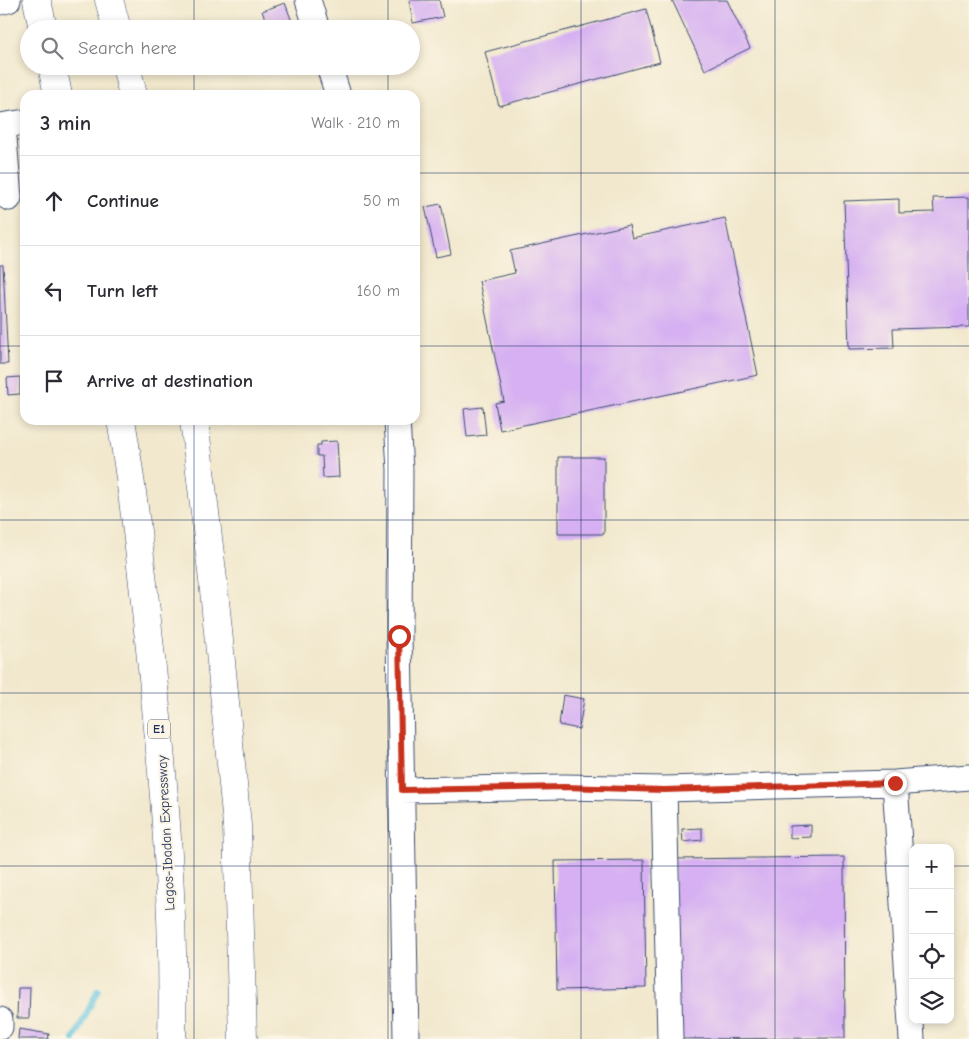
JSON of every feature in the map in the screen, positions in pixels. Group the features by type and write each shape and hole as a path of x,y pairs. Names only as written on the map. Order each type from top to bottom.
{"highway":[{"path":"37,0 42,20"},
{"path":"109,0 115,20"},
{"path":"54,75 57,90"},
{"path":"128,75 132,90"},
{"name":"Lagos-Ibadan Expressway","path":"122,425 133,488 162,756 171,890 172,1039"},
{"path":"195,425 237,825 243,1039"}],"street":[{"path":"0,2 8,0"},
{"path":"308,0 314,20"},
{"path":"332,75 336,90"},
{"path":"9,125 11,198"},
{"path":"397,425 400,470 399,636 406,1039"},
{"path":"402,790 564,787 664,790 895,783 969,777"},
{"path":"895,783 912,1039"},
{"path":"664,790 670,1039"},
{"path":"0,1020 0,1027"}],"building":[{"path":"409,0 439,0 443,17 420,22 420,20 412,20"},
{"path":"672,0 727,0 750,48 705,70"},
{"path":"285,3 291,20 266,20 262,11"},
{"path":"646,9 660,62 499,106 485,52"},
{"path":"969,197 969,327 893,329 894,348 849,349 844,201 899,199 899,213 934,212 933,198"},
{"path":"441,204 451,254 436,257 425,207"},
{"path":"725,218 758,375 500,430 495,403 504,401 479,281 515,273 510,251 629,225 632,238"},
{"path":"0,265 3,265 8,364 0,364"},
{"path":"20,377 20,394 8,395 7,378"},
{"path":"483,407 486,435 467,437 464,409"},
{"path":"337,441 339,477 323,478 322,456 317,456 317,445 321,445 321,442"},
{"path":"558,457 604,457 604,534 558,534"},
{"path":"563,695 584,699 579,729 559,725"},
{"path":"811,825 811,837 790,838 790,826"},
{"path":"702,828 702,840 683,842 682,829"},
{"path":"844,857 845,1038 675,1039 674,859"},
{"path":"644,860 646,988 557,990 555,861"},
{"path":"18,988 30,988 29,1018 17,1018"},
{"path":"19,1029 49,1034 48,1039 18,1039"}],"waterway":[{"path":"74,1039 98,990"}],"route":[{"path":"399,636 402,790 564,787 664,790 895,783"}]}
